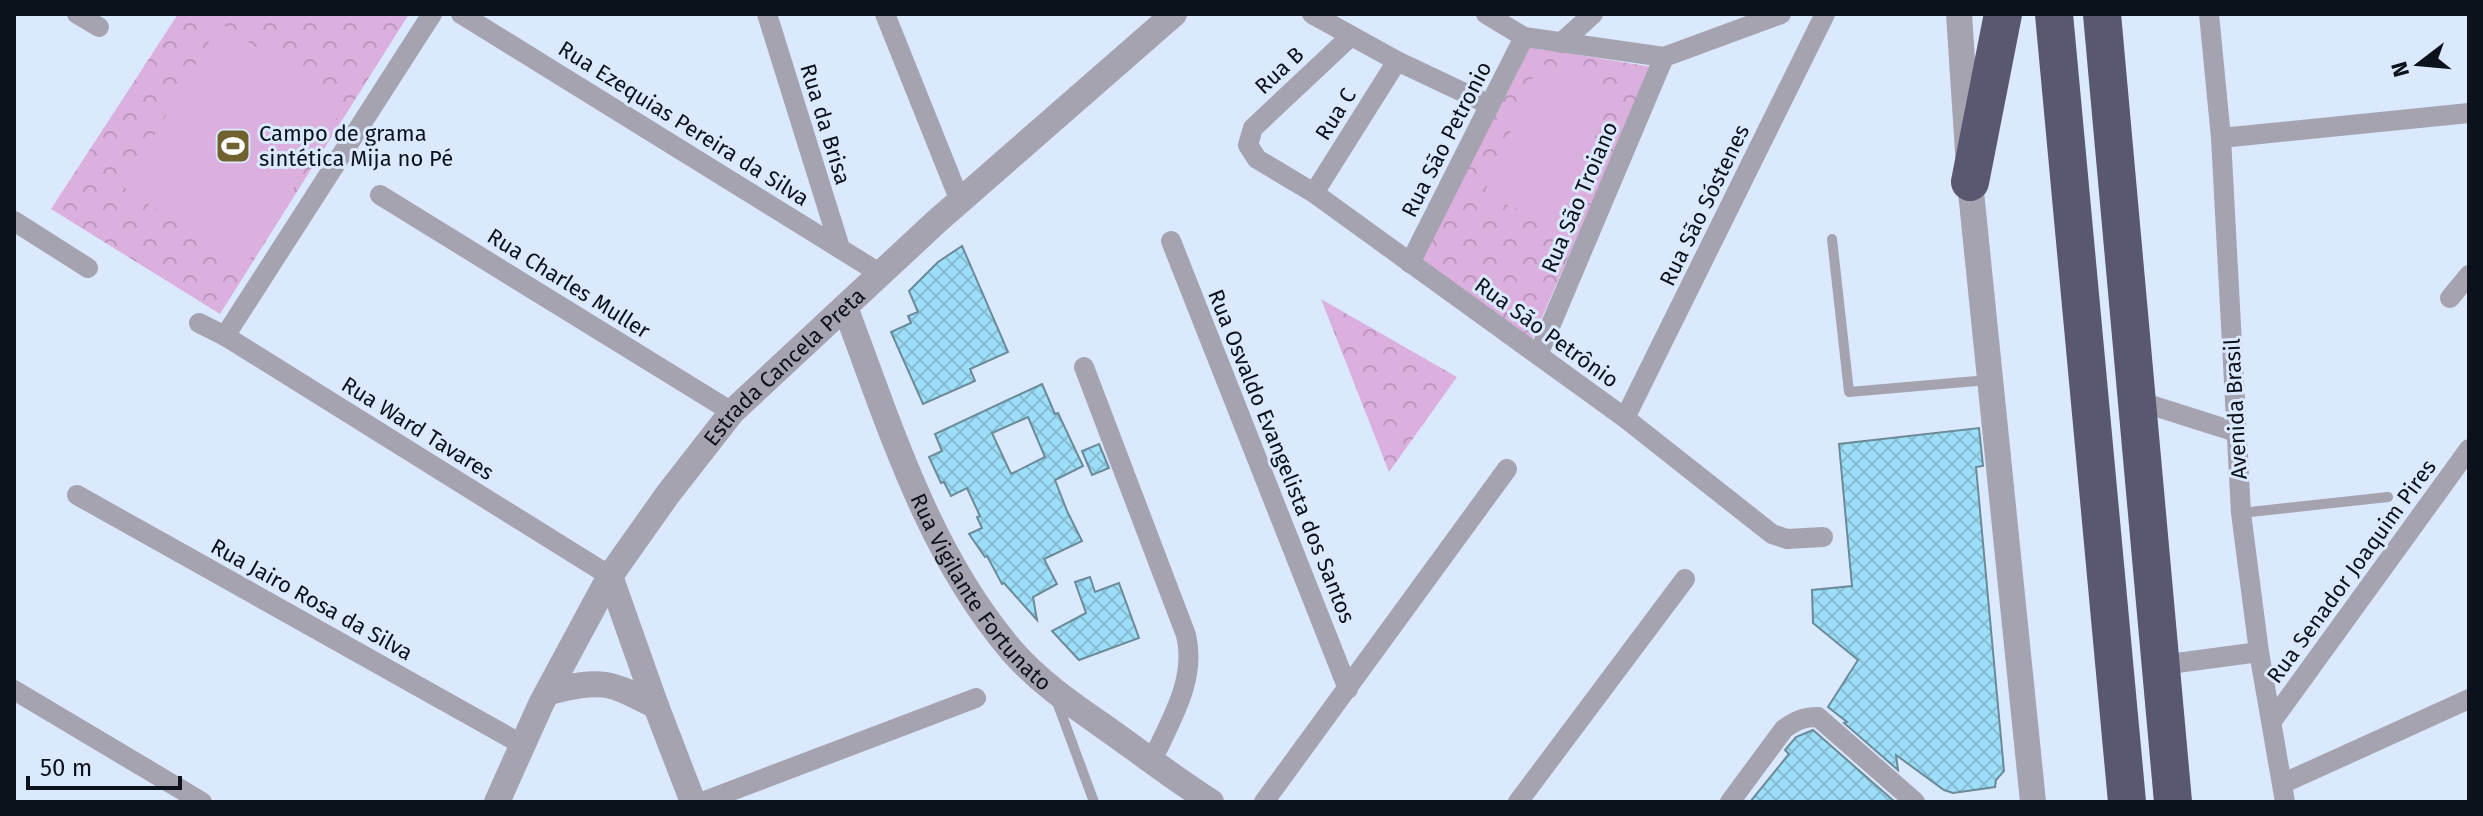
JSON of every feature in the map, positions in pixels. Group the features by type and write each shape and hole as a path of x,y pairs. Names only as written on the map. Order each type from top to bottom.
{"highway":[{"path":"1970,182 2003,14"},
{"path":"2054,14 2127,802"},
{"path":"2102,14 2173,802"}],"street":[{"path":"77,14 99,27"},
{"path":"225,336 432,14"},
{"name":"Rua Ezequias Pereira da Silva","path":"461,14 881,274"},
{"name":"Rua da Brisa","path":"767,14 840,248"},
{"path":"885,14 960,201"},
{"name":"Estrada Cancela Preta","path":"497,802 549,692 610,576 732,412 960,201 1174,14"},
{"path":"1312,14 1397,61 1490,105"},
{"path":"1486,14 1524,37 1664,57 1780,14"},
{"path":"1561,43 1593,14"},
{"name":"Rua São Sóstenes","path":"1625,418 1825,14"},
{"path":"1959,14 1970,182 2033,802"},
{"name":"Avenida Brasil","path":"2209,14 2221,138 2241,513 2259,652 2284,793"},
{"name":"Rua B","path":"1248,145 1253,128 1351,36"},
{"name":"Rua São Petronio","path":"1410,263 1524,37"},
{"name":"Rua São Troiano","path":"1538,355 1664,57"},
{"name":"Rua C","path":"1314,193 1397,61"},
{"path":"2221,138 2469,113"},
{"name":"Rua São Petrônio","path":"1248,145 1257,159 1314,193 1625,418 1772,534 1787,539 1823,537"},
{"name":"Rua Charles Muller","path":"380,195 732,412"},
{"path":"14,221 88,268"},
{"name":"Rua Osvaldo Evangelista dos Santos","path":"1171,241 1348,689"},
{"path":"2450,298 2469,275"},
{"name":"Rua Vigilante Fortunato","path":"845,307 916,495 970,595 1012,652 1053,691 1211,802"},
{"name":"Rua Ward Tavares","path":"199,323 225,336 610,576"},
{"path":"1084,367 1186,635 1189,650 1186,683 1152,761"},
{"path":"2135,400 2236,432"},
{"name":"Rua Senador Joaquim Pires","path":"2272,721 2469,449"},
{"path":"1264,802 1507,469"},
{"name":"Rua Jairo Rosa da Silva","path":"77,495 523,745"},
{"path":"610,576 693,802"},
{"path":"1518,802 1685,579"},
{"path":"2162,665 2259,652"},
{"path":"549,692 585,683 601,683 619,687 656,706"},
{"path":"14,690 202,802"},
{"path":"702,802 976,698"},
{"path":"2284,793 2469,699"},
{"path":"1730,802 1784,729 1796,720 1807,717 1818,717 1915,802"}],"lane":[{"path":"1832,239 1849,392 1990,380"},
{"path":"2241,513 2388,497"},
{"path":"1053,691 1094,802"}],"green space":[{"path":"178,14 409,14 220,314 51,209"},
{"name":"Campo de grama sintética Mija no Pé","path":"220,23 344,106 243,270 124,187"},
{"path":"1525,46 1652,67 1532,340 1417,264"},
{"path":"1539,63 1615,93 1555,227 1484,194"},
{"path":"1321,299 1457,377 1389,472"}],"building":[{"path":"962,246 1008,352 970,369 975,381 923,404 891,332 911,323 908,316 918,312 909,291 938,262"},
{"path":"1042,384 1055,414 1058,413 1083,466 1055,480 1082,541 1044,559 1057,584 1033,597 1037,620 1002,584 987,556 969,534 982,528 967,488 951,496 944,482 941,483 929,457 942,451 935,434","holes":["1028,417 1045,457 1011,474 992,433"]},
{"path":"1979,428 1983,466 1976,467 2004,771 1996,780 1995,787 1953,793 1944,790 1896,755 1898,770 1828,707 1858,660 1813,623 1812,590 1852,586 1839,444"},
{"path":"1099,444 1109,468 1092,475 1082,451"},
{"path":"1090,577 1095,592 1119,583 1139,638 1079,660 1052,631 1086,613 1075,582"},
{"path":"1813,730 1895,802 1750,802 1789,754 1785,750 1796,737"}],"place":[{"name":"Campo de grama sintética Mija no Pé","path":"233,146"}]}
